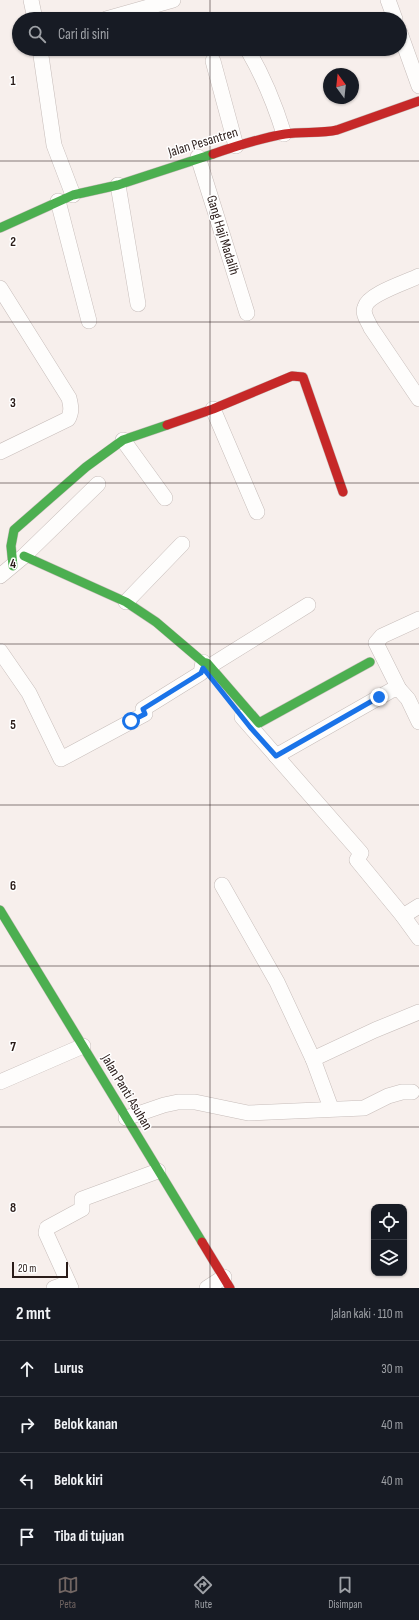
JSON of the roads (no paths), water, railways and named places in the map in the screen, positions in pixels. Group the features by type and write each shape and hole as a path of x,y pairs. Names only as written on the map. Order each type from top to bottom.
{"street":[{"path":"31,0 34,12"},
{"path":"131,12 173,0"},
{"path":"388,0 392,12"},
{"path":"407,53 419,86"},
{"path":"41,56 54,145 73,195"},
{"path":"251,56 262,76 277,112 284,134"},
{"path":"213,61 236,146"},
{"name":"Jalan Pesantren","path":"0,228 73,195 118,185 198,157 284,134 303,132 325,133 337,130 419,101"},
{"name":"Gang Haji Madalih","path":"198,157 247,313"},
{"path":"118,185 138,304"},
{"path":"58,201 88,321"},
{"path":"419,276 371,298 365,306 364,315 371,328 419,399"},
{"path":"0,288 69,398 71,414 68,419 0,452"},
{"path":"343,492 303,377 292,376 213,409 123,440 86,467 14,530 11,546 19,561 126,602 156,622 205,666 259,723 370,662"},
{"path":"213,409 256,512"},
{"path":"123,440 165,498"},
{"path":"0,576 19,561 98,484"},
{"path":"126,602 182,544"},
{"path":"0,651 29,693 61,759 145,714 143,709 201,673 205,666 308,605"},
{"path":"419,619 382,636 376,643 409,694 419,722"},
{"path":"205,666 250,727 361,854 357,860 419,938"},
{"path":"276,756 392,690 409,694"},
{"path":"222,885 277,982 313,1059 331,1108"},
{"path":"403,916 419,906"},
{"name":"Jalan Panti Asuhan","path":"0,910 227,1282"},
{"path":"313,1059 375,1030 419,1012"},
{"path":"0,1082 83,1046"},
{"path":"126,1118 164,1105 178,1102 195,1102 248,1112 364,1108 388,1096 402,1092 412,1092"},
{"path":"54,1288 69,1285 46,1233 47,1228 82,1209 82,1199 158,1171"},
{"path":"207,1288 227,1282"}]}
